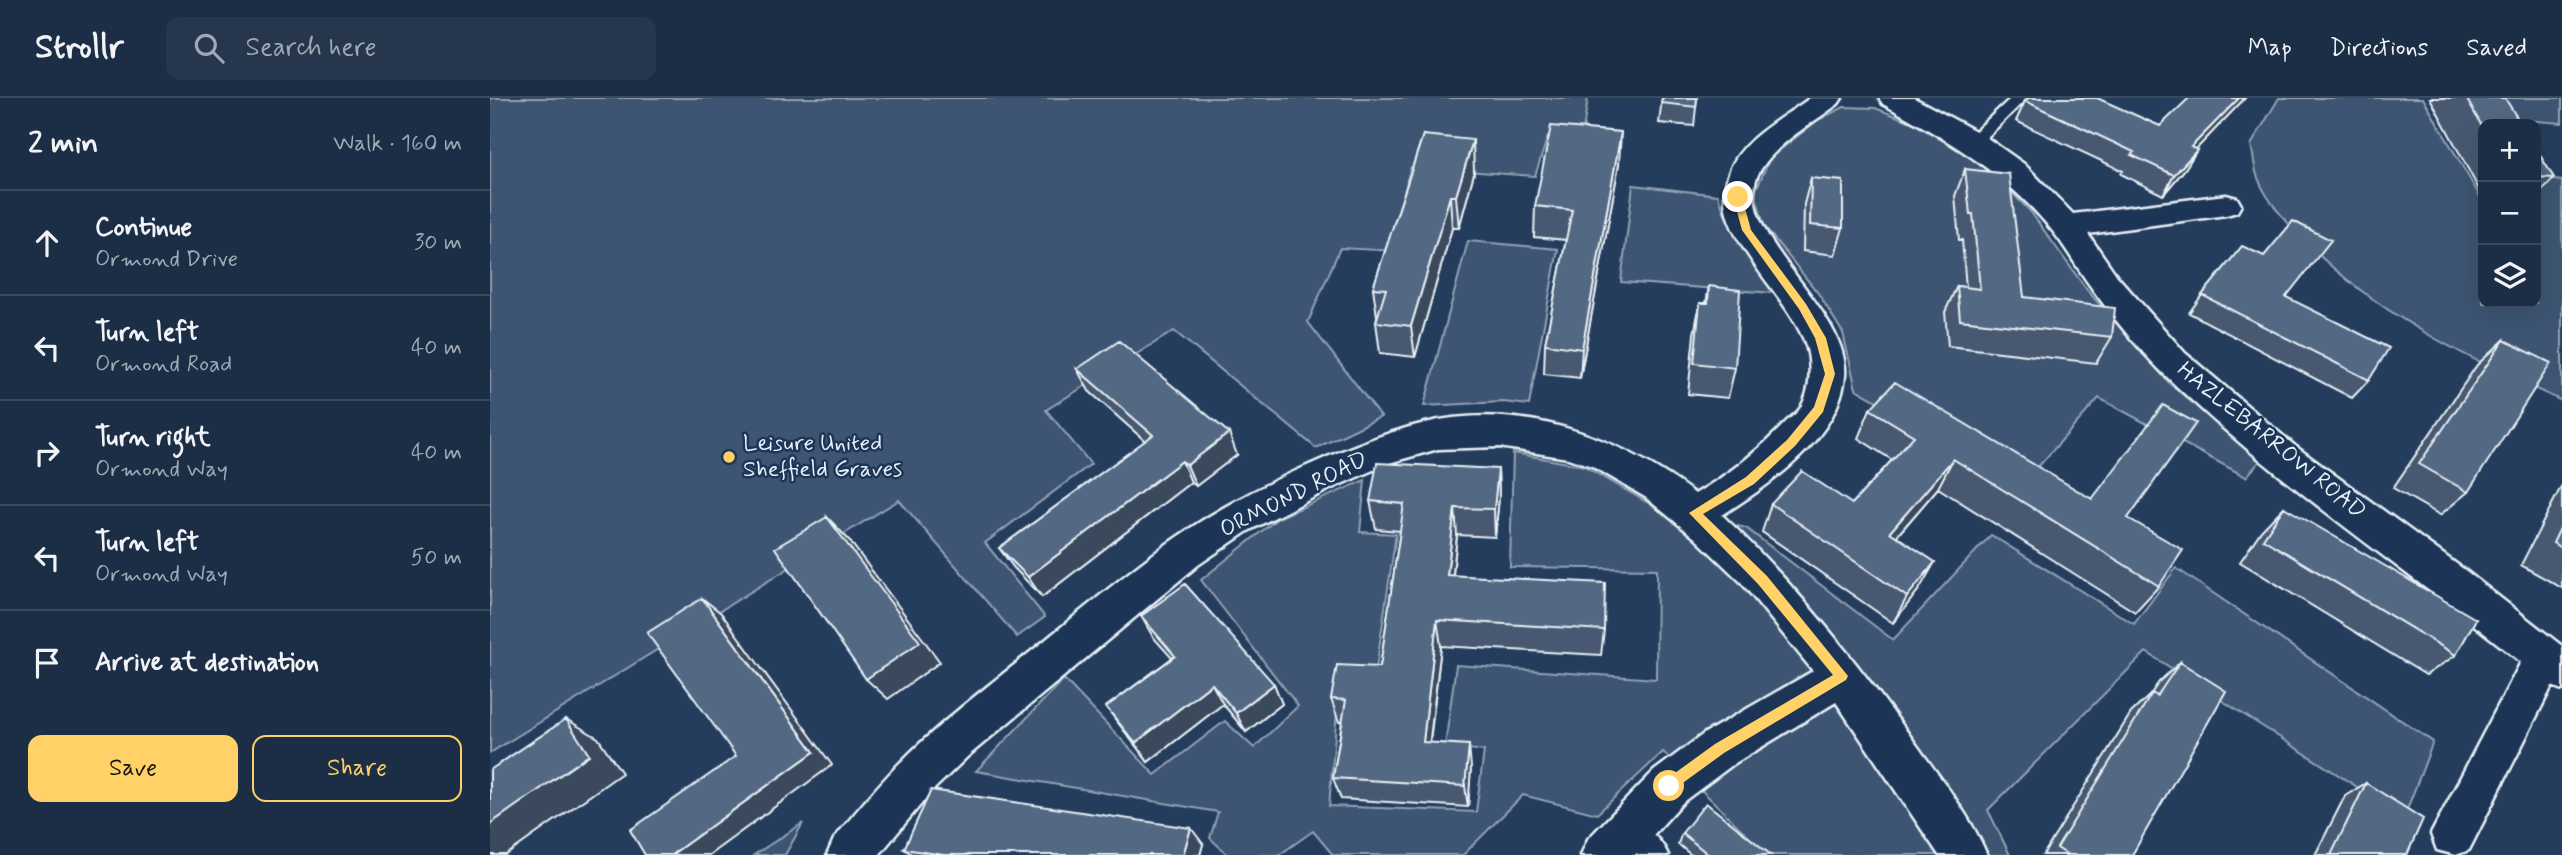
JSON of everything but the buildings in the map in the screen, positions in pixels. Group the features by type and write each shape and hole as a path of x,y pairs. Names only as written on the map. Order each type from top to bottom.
{"street":[{"path":"1694,513 1750,481 1791,443 1819,409 1830,374 1820,338 1803,306 1746,230 1738,197 1743,173 1756,154 1828,98"},
{"name":"HAZLEBARROW ROAD","path":"1892,98 1973,142 2013,171 2066,226 2106,284 2190,378 2281,456 2452,583 2553,664 2453,834"},
{"path":"2066,226 2226,205"},
{"name":"ORMOND ROAD","path":"850,855 939,754 1119,605 1229,523 1328,472 1390,448 1441,434 1494,431 1551,440 1602,454 1648,479 1694,513 1763,580 1842,676 1950,828 1964,855"},
{"path":"1629,846 1669,786 1720,748 1842,676"}],"lane":[{"path":"1973,142 2020,98"}],"shaded area":[{"name":"Leisure United Sheffield Graves","path":"490,98 1588,98 1582,137 1548,136 1535,176 1411,167 1407,179 1398,251 1340,248 1308,322 1381,417 1316,448 1174,331 1046,410 1091,464 985,543 1045,617 1017,637 899,500 490,753"},
{"path":"2279,98 2423,98 2478,193 2478,308 2541,308 2541,179 2562,181 2562,401 2455,350 2388,310 2356,287 2297,233 2273,205 2256,172 2251,145"},
{"path":"2484,98 2562,98 2562,123 2541,121 2541,119 2496,118"},
{"path":"1844,107 1875,108 1927,128 1982,163 2030,211 2087,290 2171,385 2262,459 2246,477 2099,398 2023,484 1856,389 1843,333 1818,293 1764,226 1755,192 1770,158 1818,120"},
{"path":"1633,185 1718,195 1726,217 1775,293 1621,282"},
{"path":"1468,241 1558,249 1529,405 1503,402 1424,406"},
{"path":"1513,453 1584,466 1657,508 1746,528 1893,640 1991,535 2134,624 2176,568 2433,742 2404,817 2146,652 1988,810 2010,855 1767,855 1663,752 1597,814 1523,795 1463,855 1333,855 1313,831 1279,855 1228,855 1210,838 1218,812 976,771 1064,679 1155,775 1225,721 1254,748 1298,706 1201,580 1278,518 1365,480 1360,532 1396,534 1375,676 1340,675 1329,806 1476,812 1484,751 1445,746 1456,665 1656,679 1657,569 1510,567"},
{"path":"803,823 785,855 754,855"}],"place":[{"name":"Leisure United Sheffield Graves","path":"729,457"}],"route":[{"path":"1669,786 1720,748 1842,676 1763,580 1694,513 1750,481 1791,443 1819,409 1830,374 1820,338 1803,306 1746,230 1738,197"}]}
